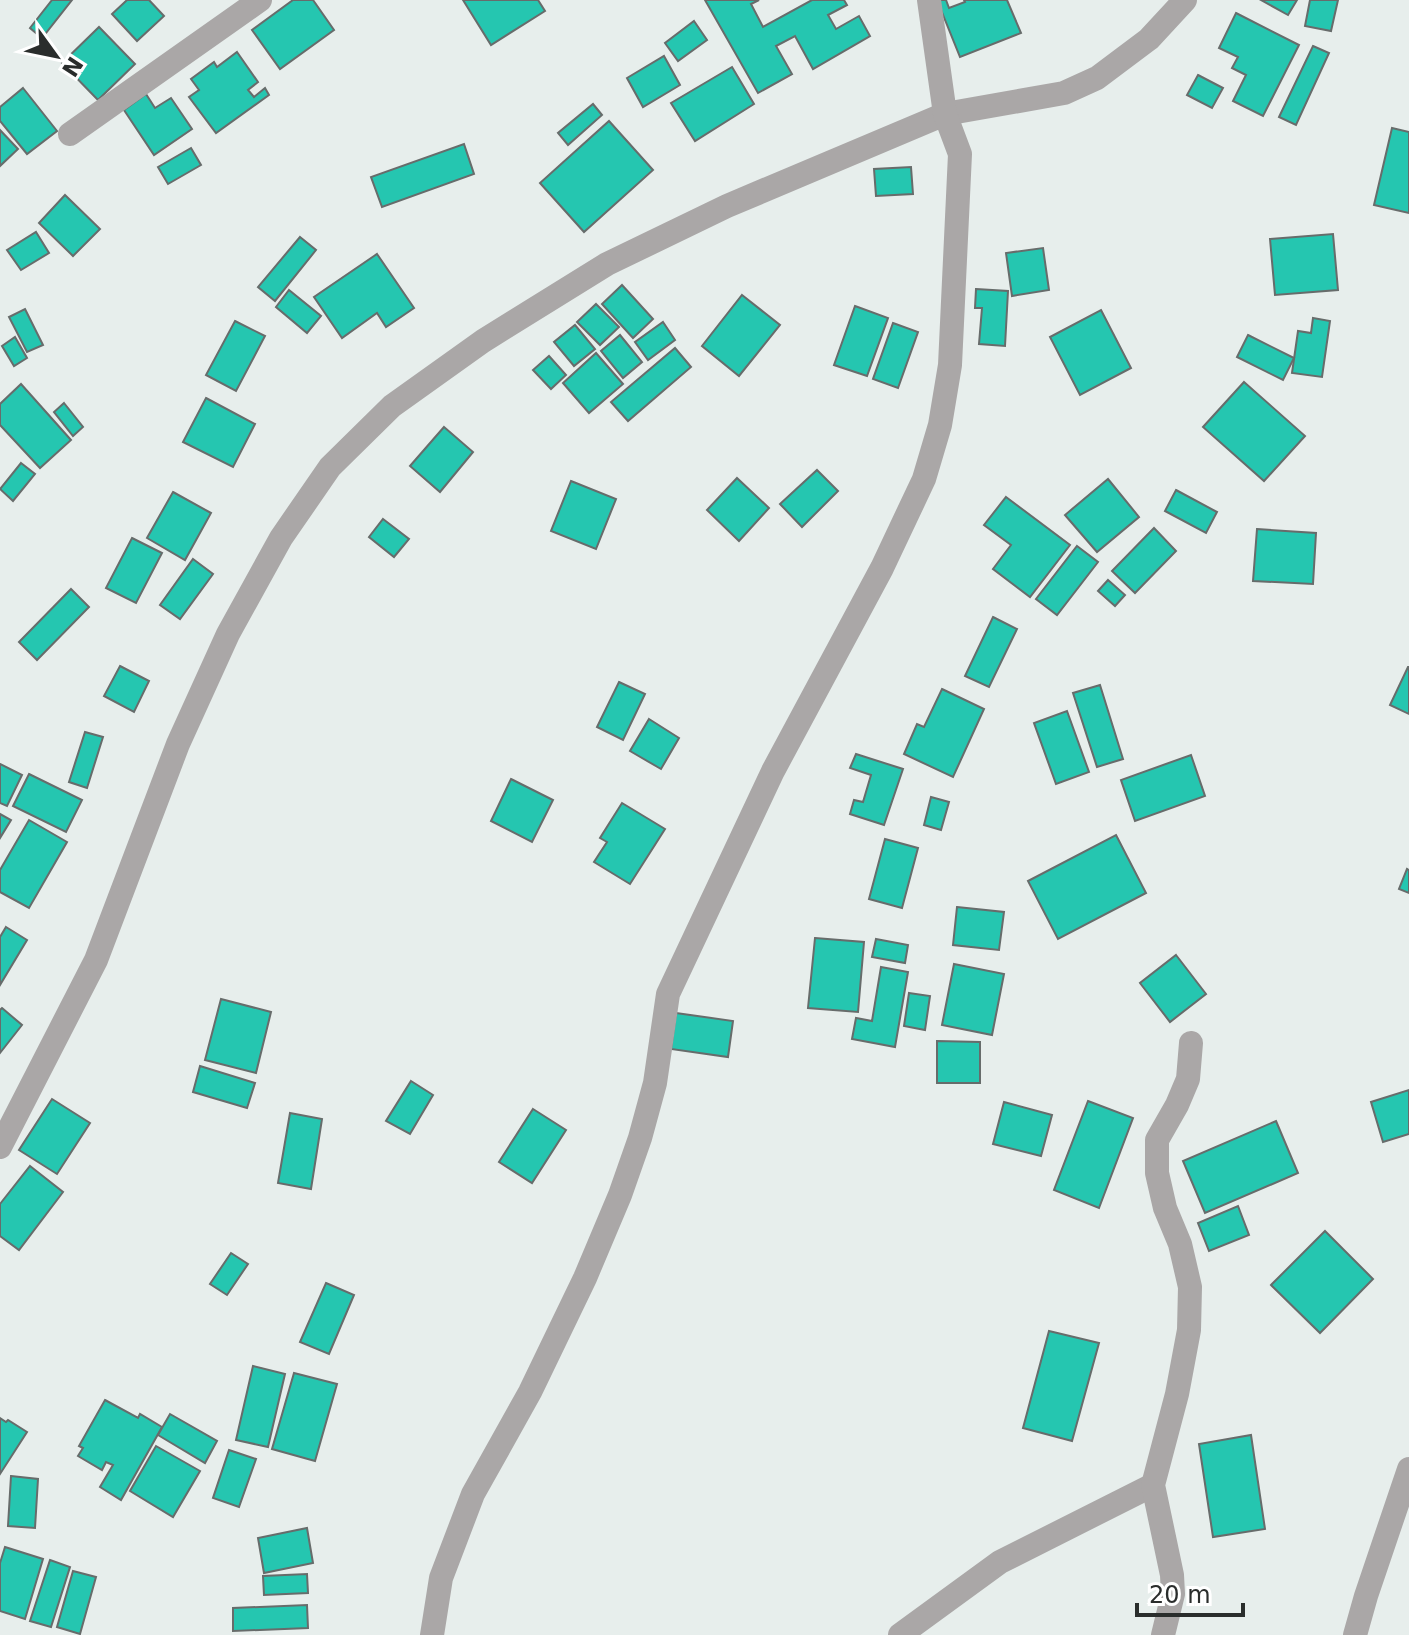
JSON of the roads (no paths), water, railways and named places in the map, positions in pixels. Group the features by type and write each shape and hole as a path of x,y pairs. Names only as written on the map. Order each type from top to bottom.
{"street":[{"path":"70,134 260,0"},
{"path":"432,1635 441,1578 473,1494 530,1392 585,1278 620,1195 655,1083 668,994 773,771 882,568 924,479 940,425 950,365 960,154 945,114 929,0"},
{"path":"0,1147 96,960 178,744 228,634 281,538 330,467 392,406 483,341 607,264 727,206 945,114 1064,93 1097,78 1149,39 1185,0"},
{"path":"1163,1635 1173,1594 1172,1575 1153,1485 1187,1343 1190,1287 1180,1244 1162,1197 1157,1173 1157,1140 1188,1079 1191,1043"},
{"path":"1355,1635 1409,1469"},
{"path":"900,1635 1000,1562 1153,1485"}]}
